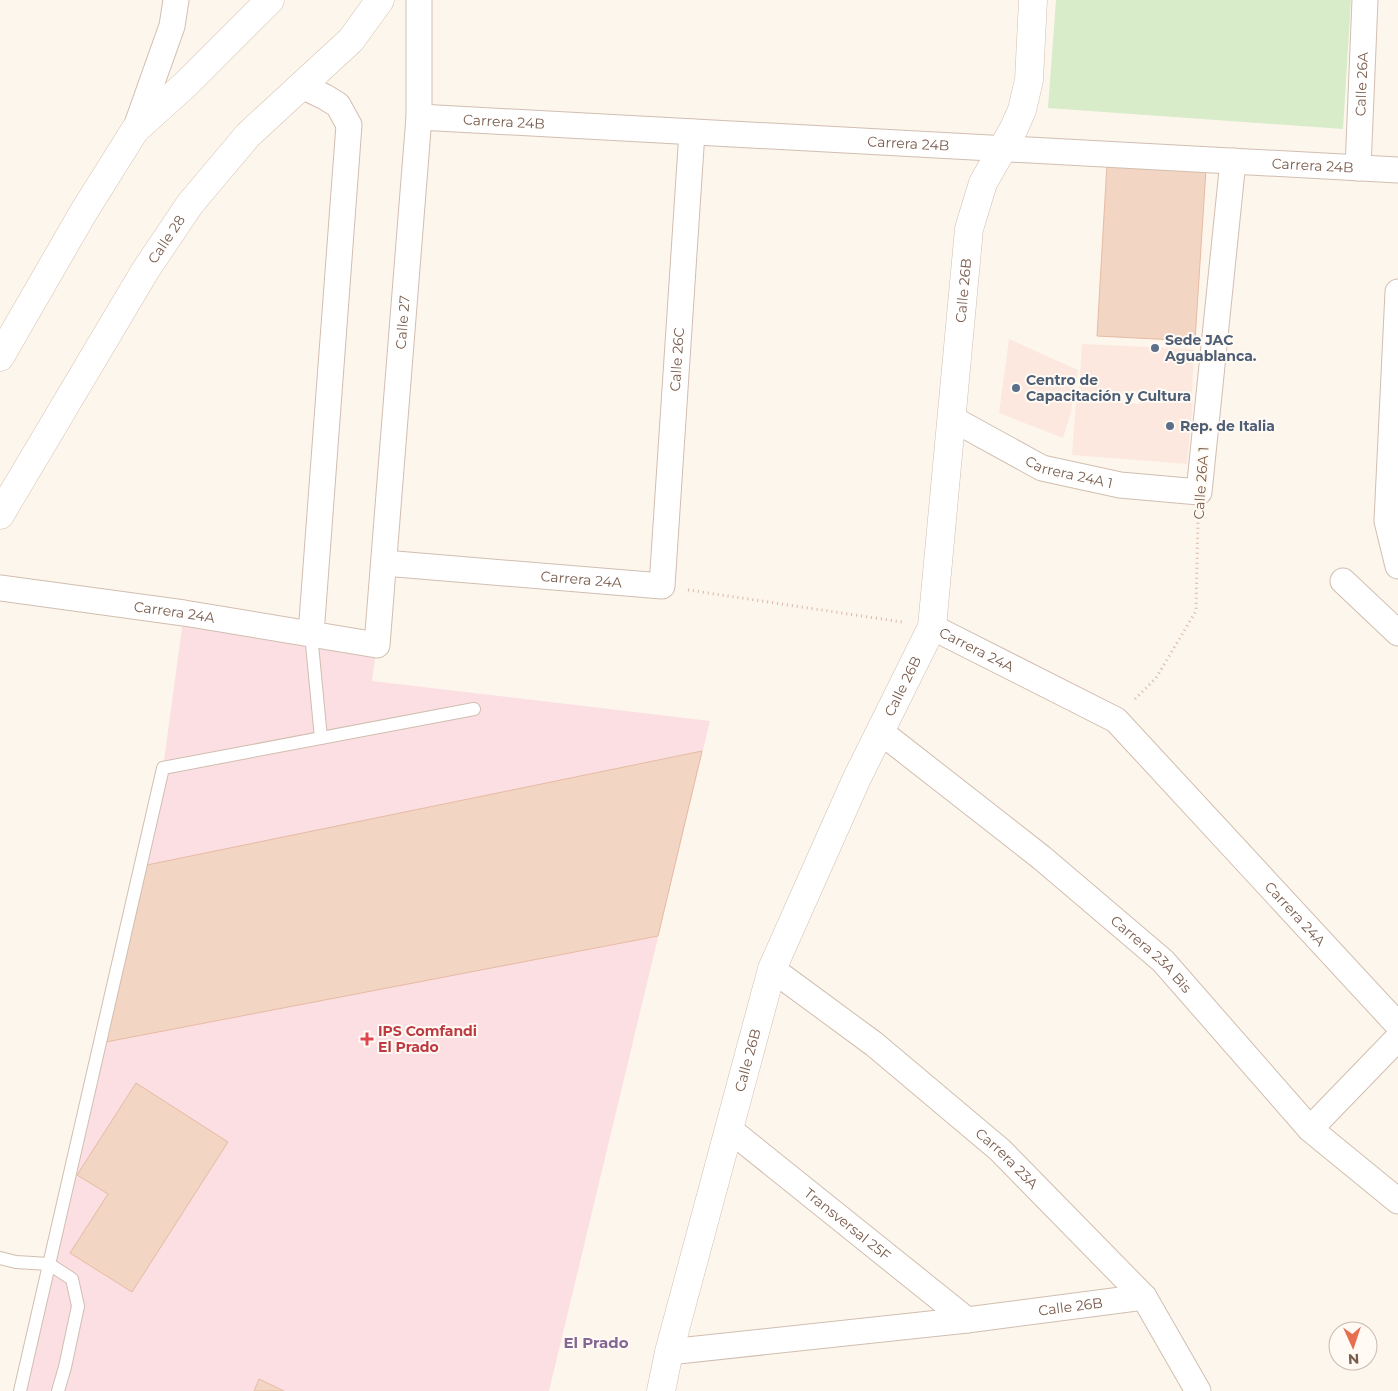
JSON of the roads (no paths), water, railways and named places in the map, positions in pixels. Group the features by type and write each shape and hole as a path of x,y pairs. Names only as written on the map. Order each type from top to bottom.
{"street":[{"path":"0,357 83,213 135,130 172,26 176,0"},
{"path":"135,130 186,84 270,0"},
{"name":"Calle 28","path":"0,515 145,271 190,204 248,135 351,40 380,0"},
{"name":"Calle 27","path":"378,645 419,117 419,0"},
{"name":"Calle 26B","path":"661,1391 669,1352 772,969 857,778 932,627 969,229 983,184 1022,110 1029,80 1033,0"},
{"name":"Calle 26A","path":"1358,168 1365,0"},
{"path":"302,86 338,105 349,125 311,634"},
{"name":"Carrera 24B","path":"419,117 1398,170"},
{"name":"Calle 26C","path":"662,586 692,132"},
{"name":"Calle 26A 1","path":"1199,492 1233,161"},
{"path":"1398,292 1387,521 1398,566"},
{"name":"Carrera 24A 1","path":"951,418 1042,468 1120,486 1199,492"},
{"name":"Carrera 24A","path":"384,563 662,586"},
{"path":"1343,580 1398,633"},
{"name":"Carrera 24A","path":"0,588 184,613 378,645"},
{"name":"Carrera 24A","path":"932,627 1116,720 1398,1025"},
{"name":"Carrera 23A Bis","path":"881,732 1042,858 1163,961 1310,1129 1398,1201"},
{"name":"Carrera 23A","path":"772,969 874,1044 1000,1150 1144,1297 1198,1391"},
{"path":"1310,1129 1398,1038"},
{"name":"Transversal 25F","path":"729,1129 967,1320"},
{"name":"Calle 26B","path":"669,1352 967,1320 1144,1297"}],"lane":[{"path":"311,634 321,738"},
{"path":"20,1391 162,768 474,709"},
{"path":"0,1258 16,1262 49,1264 72,1279 78,1306 58,1391"}],"place":[{"name":"Sede JAC Aguablanca.","path":"1155,348"},
{"name":"Centro de Capacitación y Cultura","path":"1016,388"},
{"name":"Rep. de Italia","path":"1170,426"},
{"name":"IPS Comfandi El Prado","path":"367,1039"}],"district":[{"name":"El Prado","path":"596,1343"}]}
